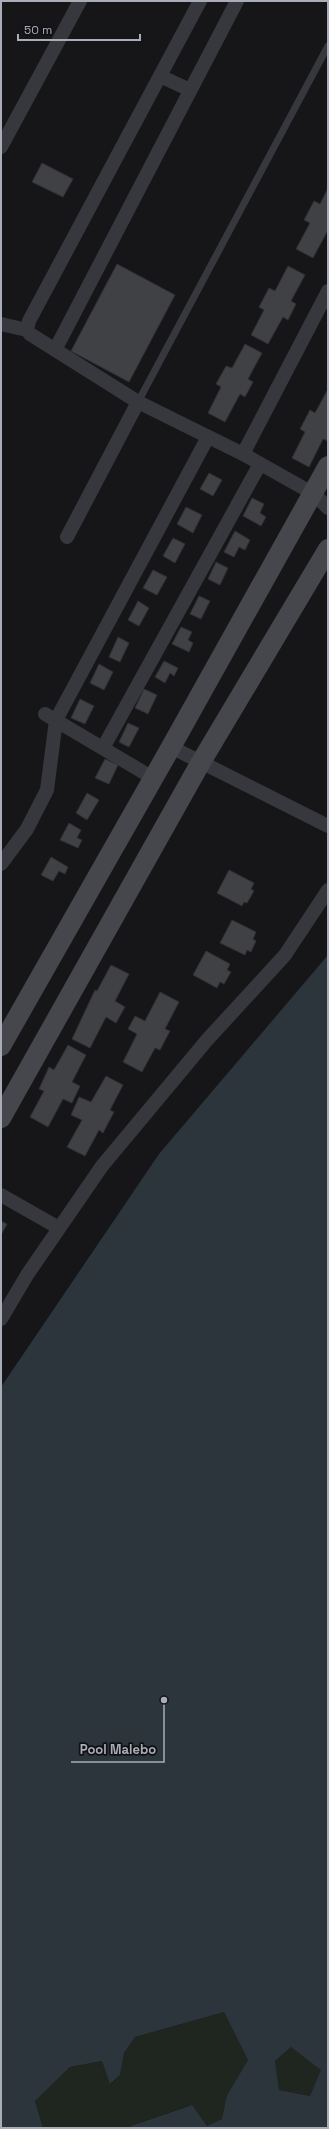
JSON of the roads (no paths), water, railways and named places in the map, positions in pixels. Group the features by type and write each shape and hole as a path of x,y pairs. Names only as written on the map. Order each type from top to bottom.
{"street":[{"path":"1,147 80,1"},
{"path":"28,330 30,321 200,1"},
{"path":"55,350 237,1"},
{"path":"160,76 190,90"},
{"path":"243,454 328,291"},
{"path":"1,324 28,330 30,334 138,402 243,454 314,494 328,508"},
{"path":"67,537 138,402"},
{"path":"1,864 27,829 47,790 50,717 208,437"},
{"path":"103,748 260,464"},
{"path":"1,1046 154,778 314,494 328,466"},
{"path":"1,1118 201,762 328,549"},
{"path":"50,717 154,778"},
{"path":"171,747 328,826"},
{"path":"1,1320 26,1275 107,1160 207,1040 285,956 328,890"},
{"path":"1,1195 59,1228"}],"lane":[{"path":"138,402 328,46"}],"place":[{"name":"Pool Malebo","path":"164,1700"}]}
